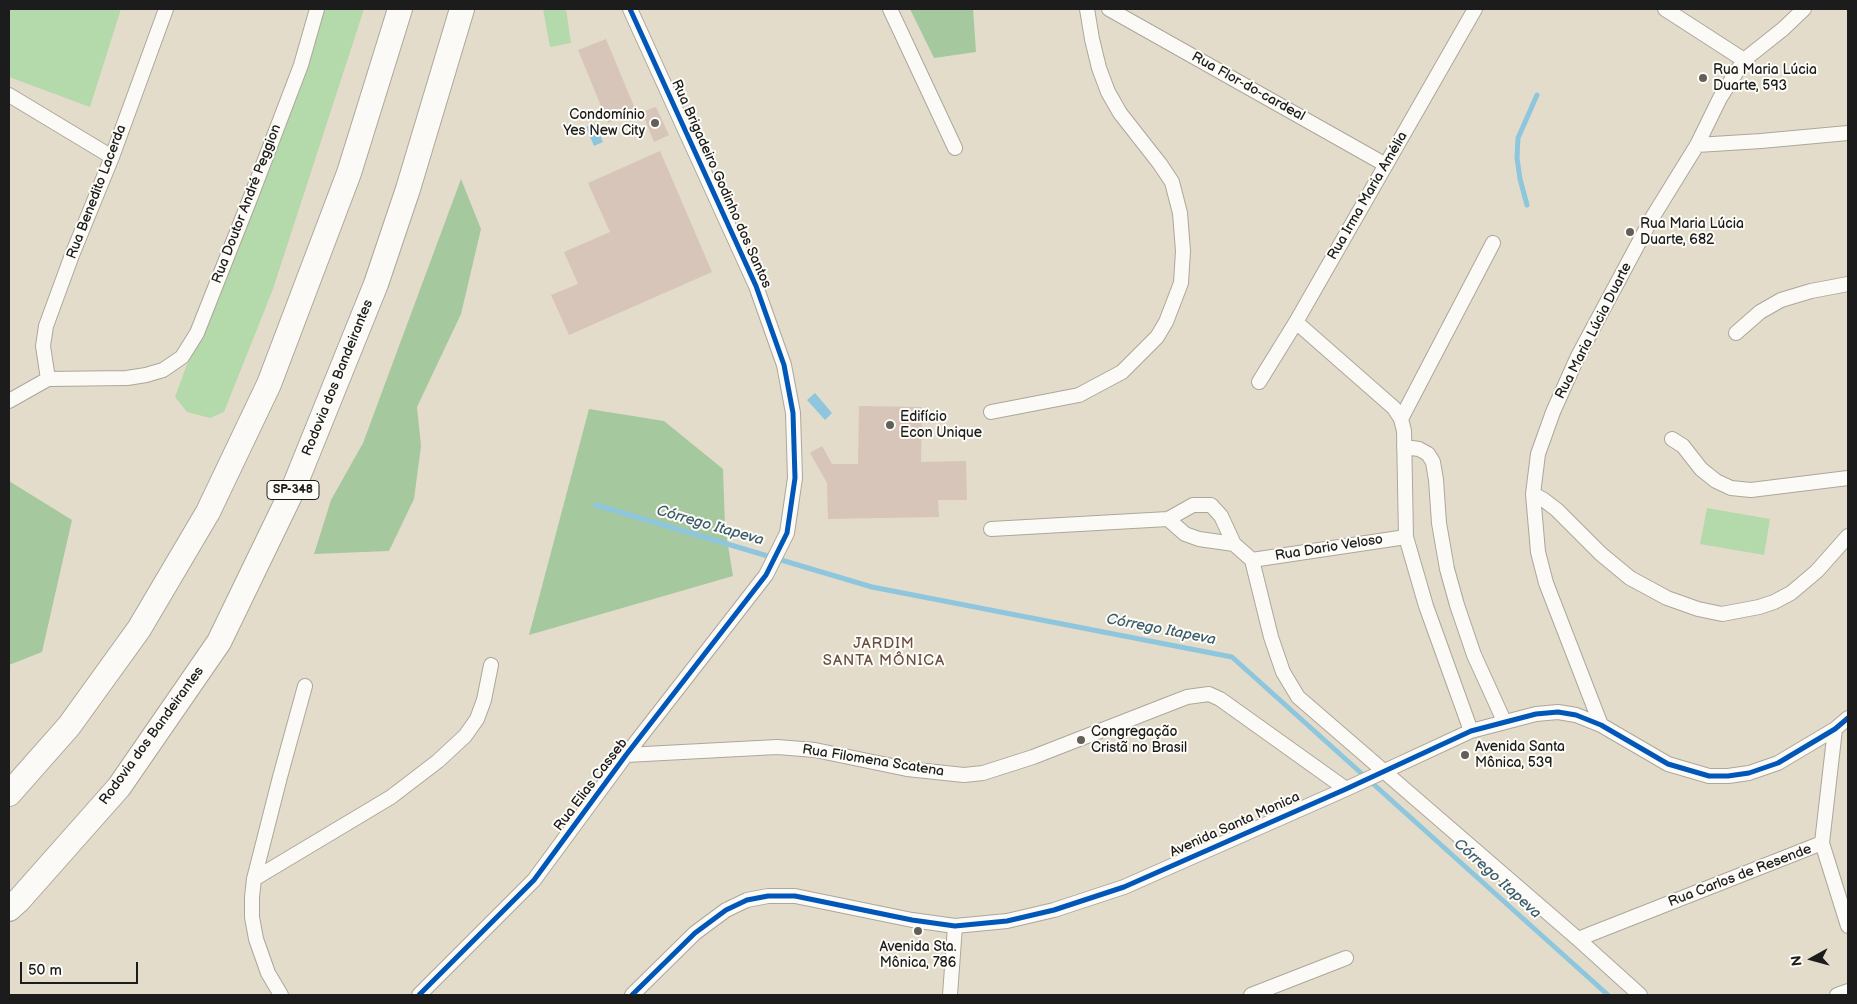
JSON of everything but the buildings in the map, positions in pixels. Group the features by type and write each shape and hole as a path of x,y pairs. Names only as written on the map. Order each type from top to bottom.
{"highway":[{"path":"9,794 69,726 134,637 208,512 269,384 349,173 400,9"},
{"name":"Rodovia dos Bandeirantes","path":"9,909 119,787 219,642 294,487 376,284 408,189 462,9"}],"street":[{"name":"Rua Benedito Lacerda","path":"48,379 43,346 46,326 72,255 112,157 166,9"},
{"name":"Rua Doutor André Peggion","path":"48,379 146,376 163,370 182,357 197,333 301,65 317,9"},
{"name":"Rua Brigadeiro Godinho dos Santos","path":"630,9 756,286 784,365 793,413 795,478 787,533 768,571"},
{"path":"890,9 955,148"},
{"path":"990,412 1079,395 1122,372 1157,337 1166,322 1181,282 1180,213 1172,182 1120,113 1108,92 1097,61 1087,9"},
{"name":"Rua Flor-do-cardeal","path":"1109,9 1386,165"},
{"name":"Rua Irma Maria Amélia","path":"1259,382 1296,322 1475,9"},
{"path":"1665,9 1744,60"},
{"name":"Rua Maria Lúcia Duarte","path":"1601,725 1546,583 1538,552 1533,494 1538,454 1553,412 1578,356 1652,218 1697,145 1720,98 1744,60 1783,29 1804,9"},
{"path":"9,95 112,157"},
{"path":"1697,145 1848,133"},
{"path":"1401,419 1493,244"},
{"path":"1736,333 1760,312 1781,300 1811,291 1848,284"},
{"path":"1296,322 1394,408 1401,419 1404,431 1406,537 1426,606 1470,732"},
{"path":"9,401 48,379"},
{"path":"1672,439 1683,446 1701,469 1716,481 1731,488 1751,490 1848,478"},
{"path":"1404,447 1419,449 1428,454 1433,462 1439,523 1457,605 1474,655 1504,721"},
{"path":"1533,494 1557,510 1601,554 1630,578 1667,598 1698,609 1722,614 1758,607 1774,602 1791,593 1817,571 1848,536"},
{"path":"991,529 1168,519 1193,505 1211,505 1221,516 1234,544 1252,560 1262,595 1270,637 1283,672 1298,697 1382,773 1578,939 1640,995"},
{"path":"1168,519 1186,534 1234,544"},
{"name":"Rua Dario Veloso","path":"1252,560 1406,537"},
{"name":"Rua Elias Casseb","path":"419,995 534,880 626,755 768,571"},
{"path":"254,879 391,797 438,761 465,736 477,719 484,700 491,665"},
{"path":"281,995 268,973 256,939 252,917 252,897 254,879 305,686"},
{"name":"Rua Filomena Scatena","path":"626,755 777,748 815,750 907,768 964,775 983,773 1033,757 1187,697 1209,694 1220,699 1352,786"},
{"name":"Avenida Santa Monica","path":"632,995 695,933 726,910 747,900 768,896 795,896 912,920 955,926 1007,921 1054,910 1124,887 1470,732 1504,721 1536,714 1558,712 1576,715 1601,725 1668,764 1709,776 1728,776 1749,773 1778,763 1835,729 1848,718"},
{"name":"Rua Carlos de Resende","path":"1578,939 1822,844 1835,729"},
{"path":"1822,844 1848,926"},
{"path":"950,995 955,926"},
{"path":"1251,995 1346,958"},
{"path":"1837,995 1848,991"}],"green space":[{"path":"9,9 121,9 90,107 9,77"},
{"path":"324,9 364,9 273,289 224,412 210,418 187,412 175,397 186,367 206,326 307,67"},
{"path":"543,9 566,9 571,43 550,47"},
{"path":"910,9 973,9 976,52 934,58"},
{"path":"461,179 481,229 461,314 417,407 421,446 414,499 389,551 314,554 331,500 363,443"},
{"path":"589,409 664,421 723,469 725,527 733,576 529,635"},
{"path":"9,481 72,520 42,652 9,665"},
{"path":"1707,508 1770,519 1764,555 1700,544"}],"water":[{"path":"595,123 603,142 594,146 586,127"},
{"path":"815,393 832,413 825,420 807,400"}],"waterway":[{"path":"1527,205 1517,158 1518,138 1537,95"},
{"name":"Córrego Itapeva","path":"596,505 872,587 1232,657 1608,995"}],"cycle path":[{"path":"419,995 534,880 626,755 766,575 787,533 795,478 793,413 784,365 756,286 630,9"},
{"path":"632,995 695,933 726,910 747,900 768,896 795,896 912,920 955,926 1007,921 1054,910 1124,887 1346,789 1471,731 1536,714 1558,712 1576,715 1601,725 1668,764 1709,776 1749,773 1778,763 1835,729 1848,718"}],"place":[{"name":"Rua Maria Lúcia Duarte, 593","path":"1703,78"},
{"name":"Condomínio Yes New City","path":"655,123"},
{"name":"Rua Maria Lúcia Duarte, 682","path":"1630,232"},
{"name":"Edifício Econ Unique","path":"890,425"},
{"name":"Congregação Cristã no Brasil","path":"1081,740"},
{"name":"Avenida Santa Mônica, 539","path":"1465,755"},
{"name":"Avenida Sta. Mônica, 786","path":"918,931"}],"district":[{"name":"JARDIM SANTA MÔNICA","path":"884,652"}]}
